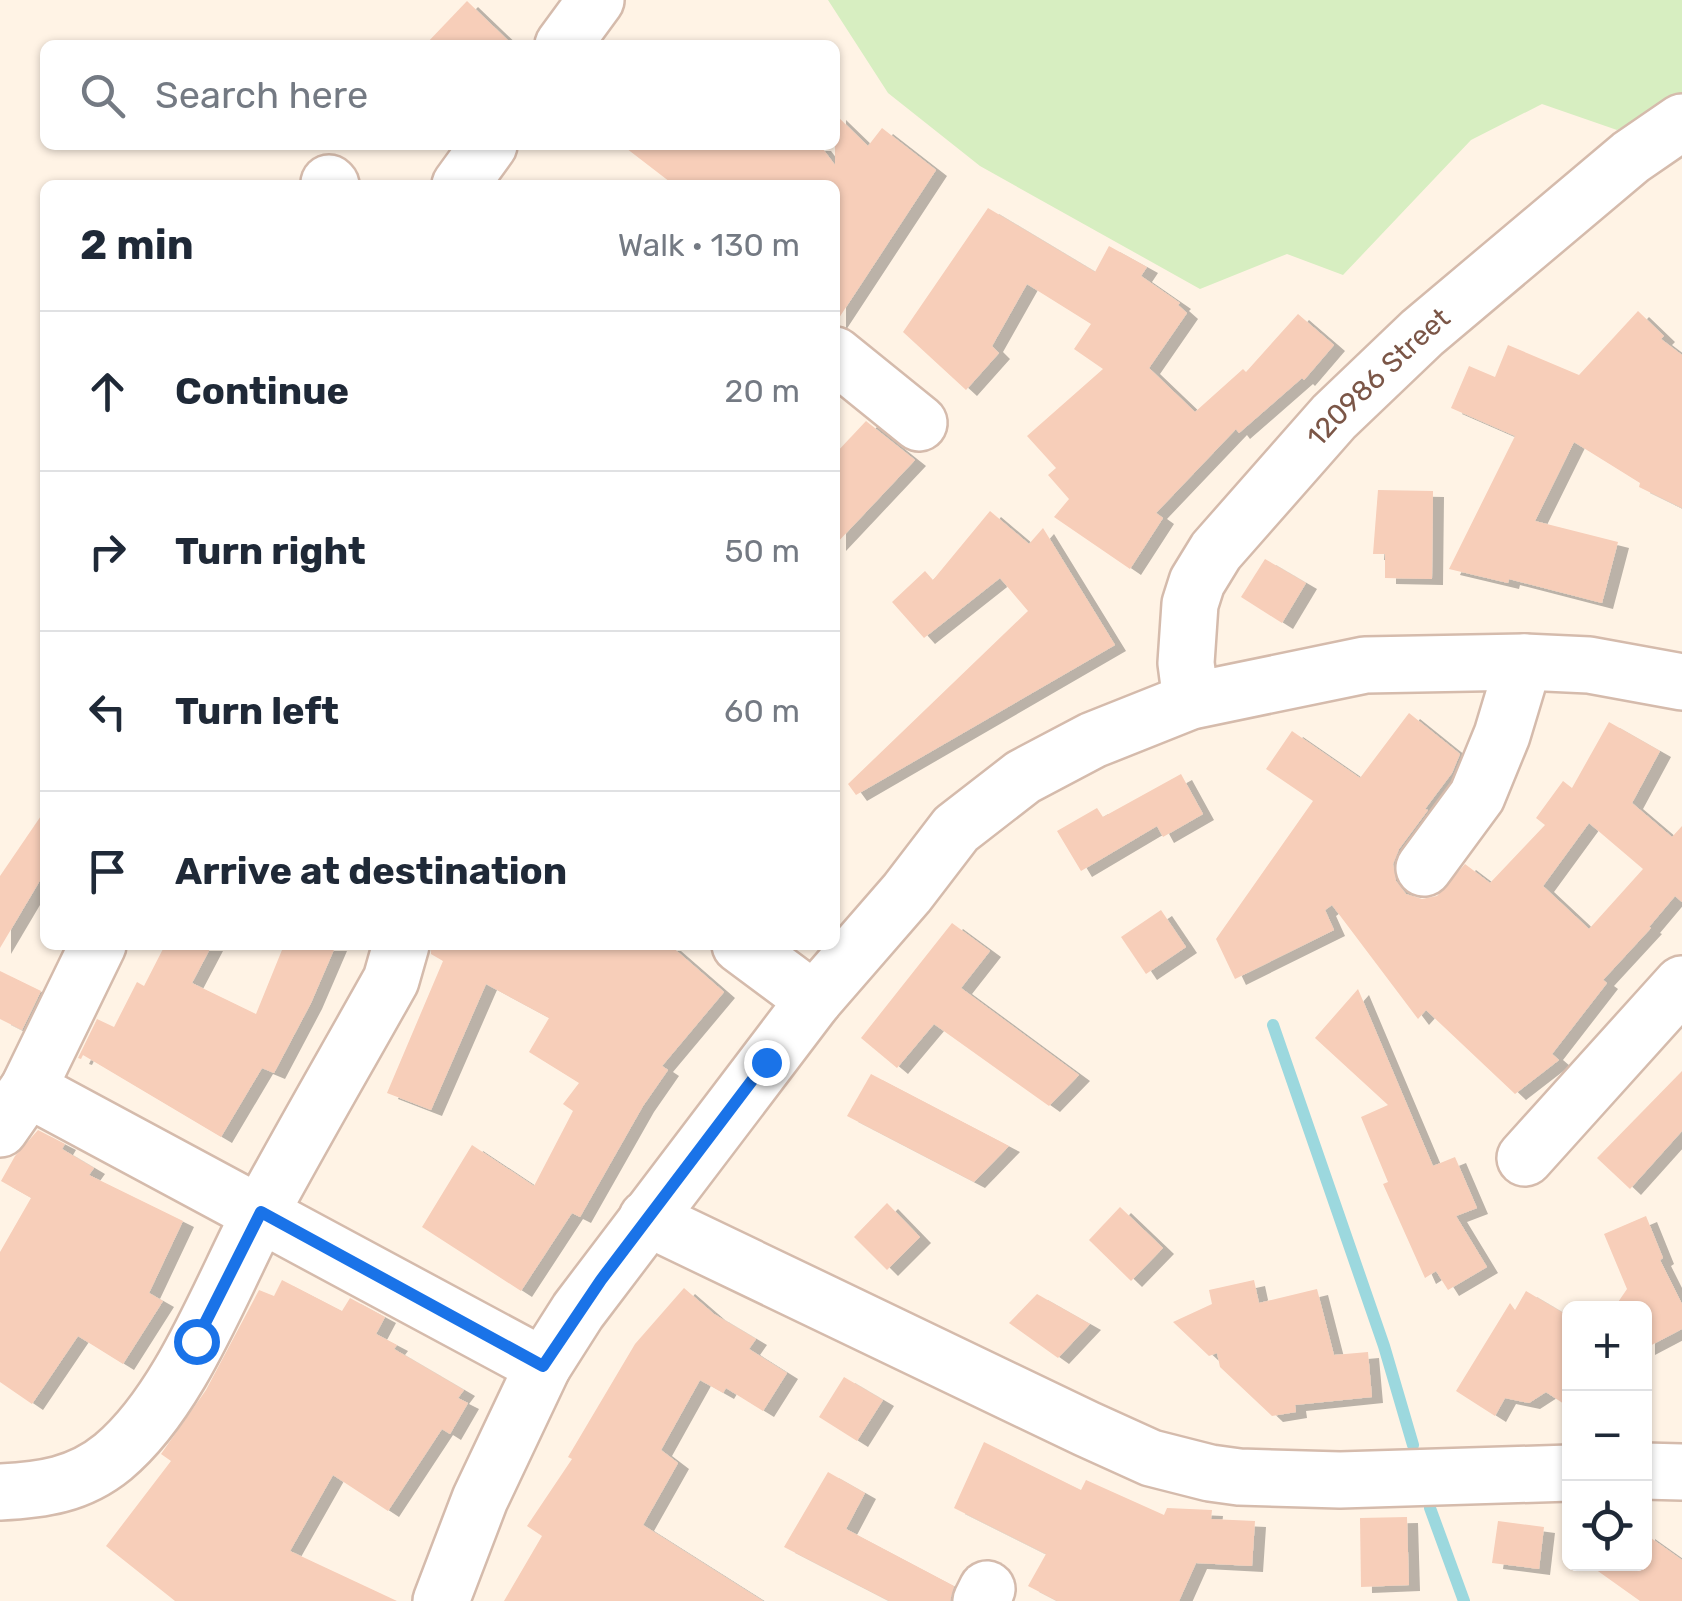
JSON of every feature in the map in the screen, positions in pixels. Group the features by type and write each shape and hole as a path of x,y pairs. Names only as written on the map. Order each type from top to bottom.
{"street":[{"path":"566,40 596,0"},
{"name":"120986 Street","path":"1190,701 1186,663 1190,604 1197,582 1216,551 1334,418 1422,333 1631,157 1682,122"},
{"path":"464,180 486,150"},
{"path":"840,359 919,423"},
{"path":"1424,868 1477,796 1502,735 1524,662"},
{"path":"442,1601 480,1499 543,1366 578,1312 814,1000 907,893 956,829 1023,778 1093,740 1190,701 1365,665 1589,665 1682,682"},
{"path":"95,950 14,1109 261,1212 543,1366"},
{"path":"0,1492 44,1490 77,1480 113,1457 141,1427 180,1373 261,1212 391,980 400,950"},
{"path":"747,950 814,1000"},
{"path":"1525,1158 1682,984"},
{"path":"647,1218 1151,1458 1210,1473 1323,1480 1562,1473"},
{"path":"1652,1471 1682,1472"}],"green space":[{"path":"828,0 1682,0 1682,95 1617,130 1542,104 1471,140 1343,275 1287,254 1200,289 980,166 888,93"}],"building":[{"path":"467,1 508,40 430,40"},
{"path":"840,119 868,146 882,128 936,170 840,316 840,180 668,180 628,150 824,150 835,165 835,150 840,150"},
{"path":"988,208 1095,272 1109,246 1147,267 1141,276 1180,303 1187,313 1149,368 1195,412 1243,369 1246,372 1298,314 1334,345 1304,380 1239,433 1236,429 1156,513 1163,518 1130,569 1054,517 1069,499 1048,475 1056,468 1027,436 1103,369 1074,349 1091,324 1027,284 992,346 999,353 966,390 903,332"},
{"path":"1638,311 1664,336 1661,339 1682,355 1682,508 1639,487 1640,483 1574,442 1535,521 1618,542 1602,603 1509,579 1508,583 1449,569 1515,436 1451,408 1469,366 1495,377 1508,345 1579,375"},
{"path":"866,421 915,460 840,540 840,449"},
{"path":"1378,490 1433,491 1432,579 1385,578 1385,554 1373,554"},
{"path":"990,511 1029,544 1043,528 1115,645 856,795 848,784 1028,611 1000,578 924,638 892,602 925,571 933,580"},
{"path":"1265,559 1306,583 1282,623 1241,597"},
{"path":"1409,713 1460,754 1452,773 1399,849 1393,864 1396,881 1406,894 1422,899 1437,896 1465,864 1490,883 1545,825 1536,818 1563,781 1572,788 1609,722 1660,751 1632,803 1672,837 1682,826 1682,902 1675,896 1603,980 1607,983 1552,1054 1559,1060 1515,1094 1426,1010 1418,1019 1332,905 1325,910 1334,930 1235,979 1216,939 1313,801 1266,769 1292,731 1360,778","holes":["1589,823 1643,869 1589,929 1543,886"]},
{"path":"1181,774 1203,814 1163,837 1157,826 1081,871 1057,831 1097,808 1103,817"},
{"path":"40,817 40,880 0,948 0,876"},
{"path":"1161,910 1186,947 1146,974 1121,937"},
{"path":"952,923 990,951 961,988 1079,1075 1049,1106 934,1024 897,1068 861,1038"},
{"path":"162,950 209,950 192,983 256,1014 282,950 334,950 274,1073 262,1068 221,1137 83,1055 78,1058 97,1019 114,1027 137,982 144,986"},
{"path":"431,950 676,950 724,992 662,1066 668,1070 580,1217 572,1213 521,1291 422,1227 472,1145 534,1186 573,1111 563,1104 579,1083 529,1052 549,1018 486,984 431,1110 387,1093 443,961"},
{"path":"0,971 41,991 22,1030 0,1019"},
{"path":"1358,989 1433,1166 1455,1157 1477,1208 1456,1216 1487,1267 1448,1290 1436,1271 1425,1278 1383,1184 1388,1182 1361,1117 1388,1105 1315,1038"},
{"path":"1682,1071 1682,1131 1630,1189 1597,1158"},
{"path":"871,1074 1009,1146 974,1182 847,1116"},
{"path":"38,1130 65,1144 62,1149 94,1168 89,1175 183,1221 149,1293 163,1301 123,1364 78,1336 32,1404 0,1382 0,1252 31,1198 1,1181 15,1156"},
{"path":"887,1203 920,1237 887,1270 854,1237"},
{"path":"1120,1207 1163,1248 1131,1281 1089,1240"},
{"path":"1646,1216 1663,1258 1660,1260 1682,1304 1682,1329 1652,1345 1652,1301 1619,1301 1627,1289 1604,1234"},
{"path":"282,1280 342,1311 350,1298 385,1317 376,1334 464,1390 458,1398 468,1403 450,1434 442,1429 388,1511 333,1475 290,1551 397,1601 175,1601 106,1546 171,1461 161,1454 206,1390 259,1290 274,1296"},
{"path":"1254,1280 1259,1303 1317,1289 1334,1355 1368,1352 1372,1397 1295,1405 1296,1412 1272,1416 1220,1367 1217,1353 1209,1356 1173,1322 1212,1304 1209,1290"},
{"path":"684,1288 714,1314 756,1339 749,1349 787,1373 763,1411 726,1388 723,1393 700,1380 661,1450 678,1463 643,1525 763,1601 504,1601 542,1536 527,1526 572,1459 568,1457 635,1344"},
{"path":"1526,1291 1562,1312 1562,1403 1546,1392 1529,1403 1505,1398 1495,1416 1456,1391 1510,1303 1515,1310"},
{"path":"1037,1294 1090,1324 1058,1358 1009,1323"},
{"path":"844,1377 883,1400 857,1441 819,1417"},
{"path":"984,1442 1081,1490 1086,1480 1164,1515 1167,1508 1212,1510 1211,1519 1255,1521 1252,1566 1196,1563 1179,1601 1057,1601 1028,1586 1046,1554 954,1508"},
{"path":"828,1472 865,1493 846,1529 954,1586 950,1601 889,1601 784,1547"},
{"path":"1407,1517 1409,1585 1361,1587 1360,1518"},
{"path":"1498,1521 1544,1527 1539,1569 1492,1563"},
{"path":"1652,1539 1682,1560 1682,1601 1640,1601 1598,1571 1652,1571"}],"waterway":[{"path":"1273,1025 1384,1346 1413,1445"},
{"path":"1430,1508 1464,1601"}],"route":[{"path":"196,1341 261,1212 543,1366 601,1280 766,1062"}]}
